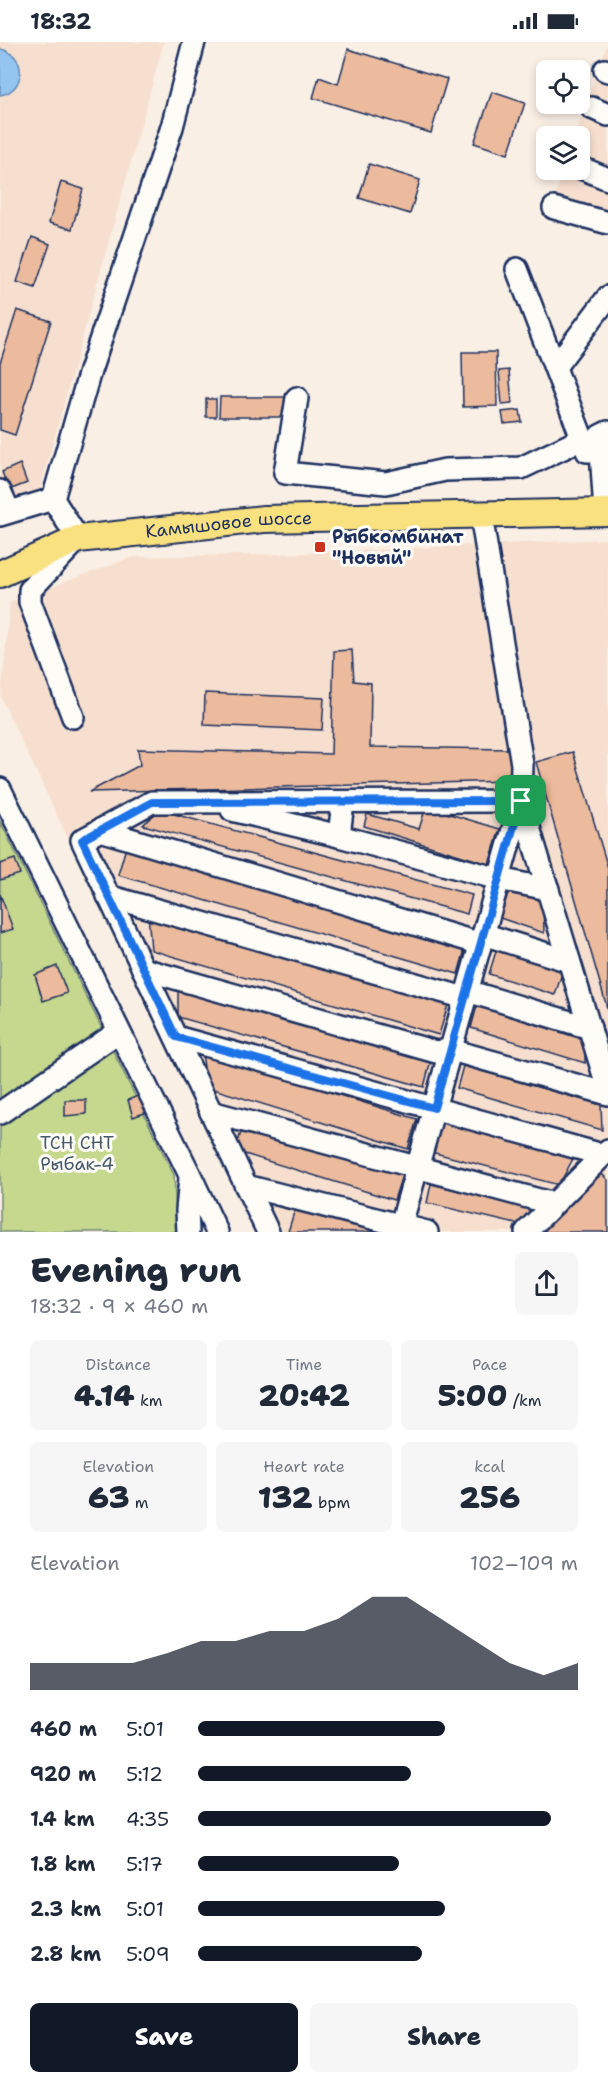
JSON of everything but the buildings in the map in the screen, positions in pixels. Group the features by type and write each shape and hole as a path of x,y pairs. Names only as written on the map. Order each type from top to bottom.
{"main road":[{"name":"Камышовое шоссе","path":"0,574 78,539 264,519 606,512"}],"street":[{"path":"73,717 30,602 30,590 78,539 53,500 90,371 172,127 194,42"},
{"path":"590,172 608,179"},
{"path":"554,208 608,223"},
{"path":"517,269 587,451 604,442 606,512"},
{"path":"555,368 608,297"},
{"path":"297,398 285,473 386,483 445,470 521,468 582,438"},
{"path":"0,491 5,513 53,500"},
{"path":"400,1228 521,801 522,764 481,514"},
{"path":"0,789 217,1232"},
{"path":"268,1232 82,840 152,802 521,801"},
{"path":"521,801 608,1089"},
{"path":"198,802 339,836 499,879 548,889"},
{"path":"339,836 343,802"},
{"path":"100,830 482,939 569,961"},
{"path":"108,896 590,1028"},
{"path":"143,969 436,1052 451,1050 608,1094"},
{"path":"0,1113 118,1032"},
{"path":"176,1037 605,1152"},
{"path":"211,1112 554,1204"},
{"path":"526,1232 605,1152"},
{"path":"188,1232 190,1175"},
{"path":"246,1186 400,1228 427,1232"}],"shaded area":[{"path":"0,42 164,42 40,490 0,506"},
{"path":"608,42 608,235 569,223 556,193 561,180 590,180 590,126 579,126 583,114 590,114 590,93"},
{"path":"608,539 608,1232 256,1232 1,698 10,602 133,557 283,554"}],"green space":[{"name":"ТСН СНТ Рыбак-4","path":"0,821 174,1175 177,1232 0,1232"}],"water":[{"path":"0,49 15,57 20,72 15,87 0,95"}],"place":[{"name":"Рыбкомбинат \"Новый\"","path":"320,547"}],"route":[{"path":"521,801 434,1108 176,1037 82,840 152,802 521,801"}]}
